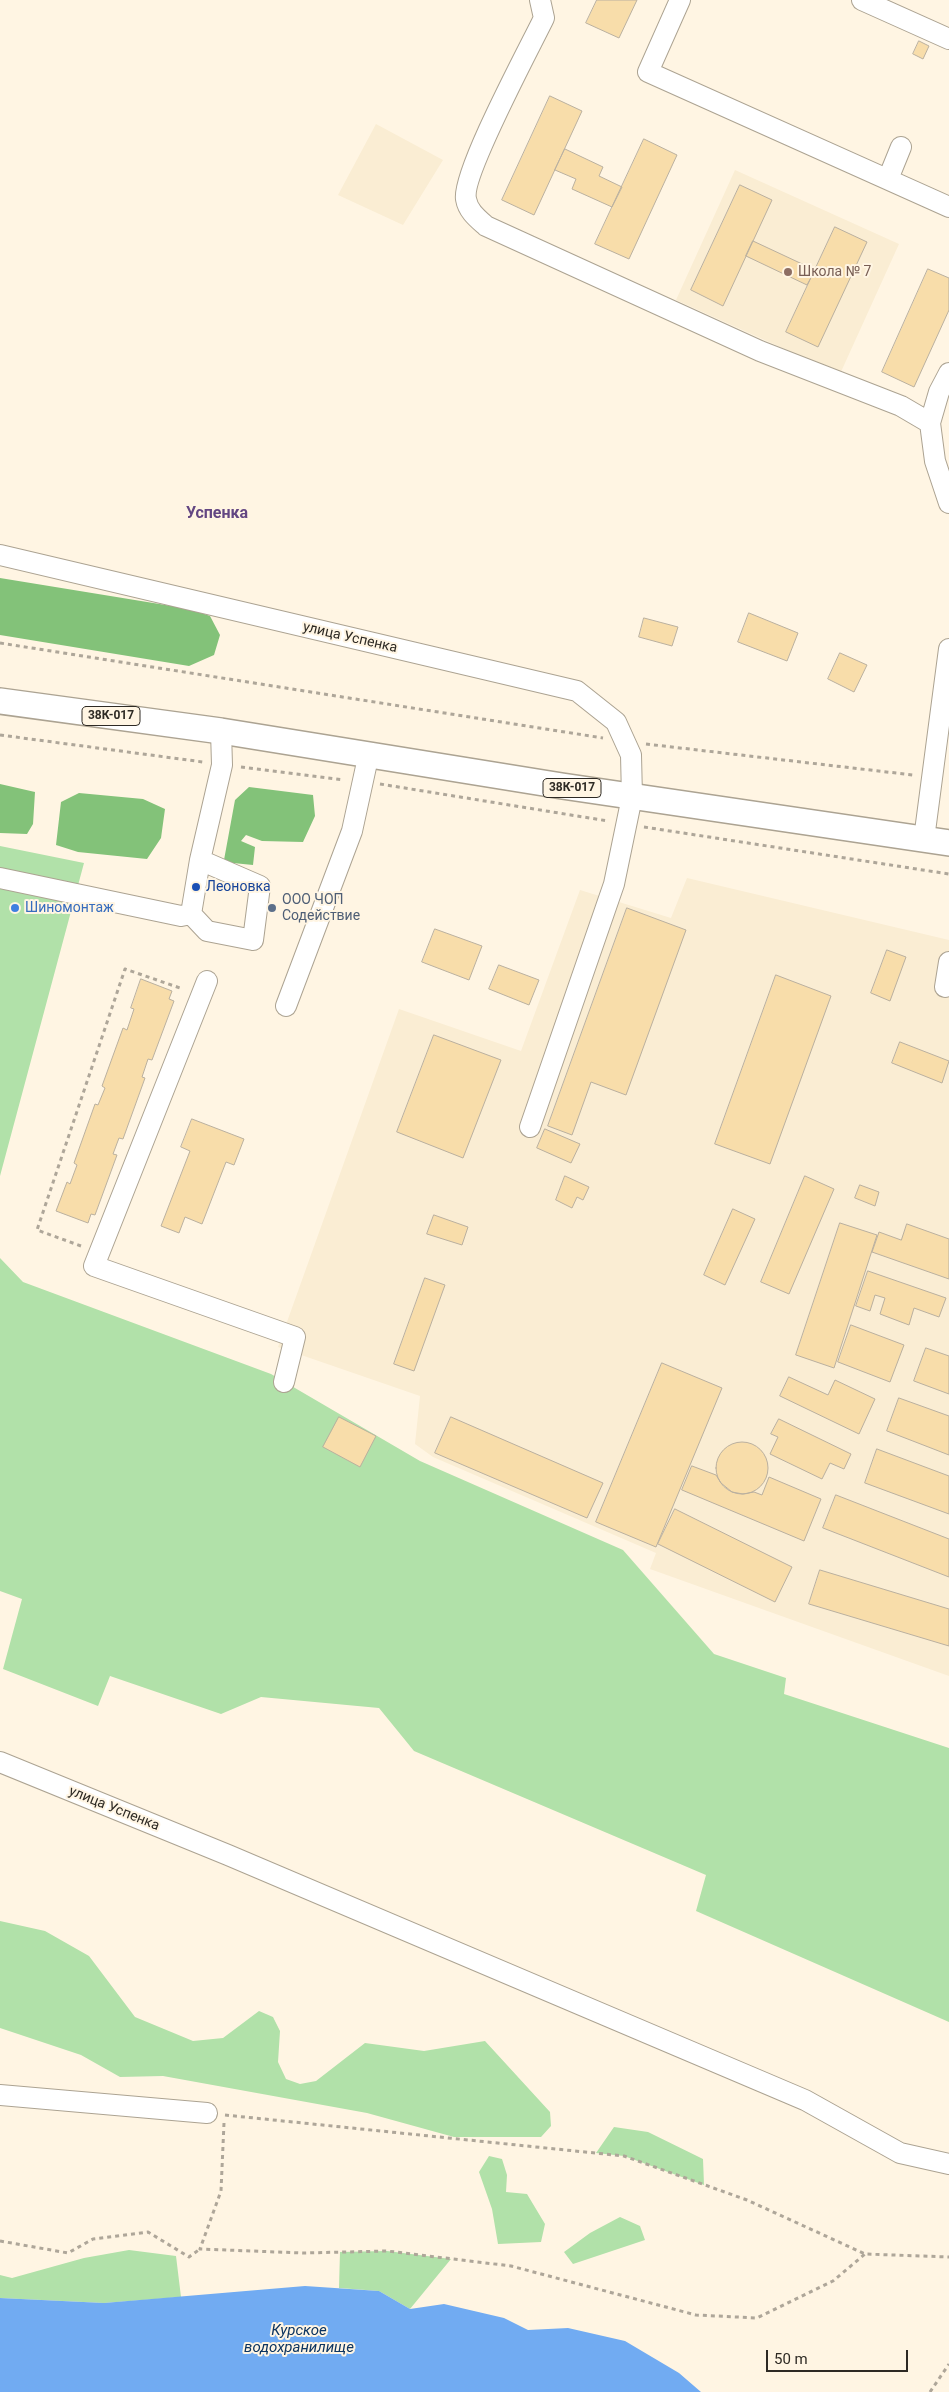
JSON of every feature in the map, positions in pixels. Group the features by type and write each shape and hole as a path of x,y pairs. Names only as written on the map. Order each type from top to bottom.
{"main road":[{"name":"38К-017","path":"0,701 222,731 369,753 632,797 949,843"}],"street":[{"path":"540,0 544,18 494,120 470,175 465,198 471,213 486,226 760,351 901,406 930,423"},
{"path":"862,0 949,39"},
{"path":"677,1 648,72 949,207"},
{"path":"888,179 901,147"},
{"path":"949,373 939,392 930,423 935,461 949,503"},
{"name":"улица Успенка","path":"0,555 577,692 616,722 631,755 632,797 614,884 530,1127"},
{"path":"924,839 949,649"},
{"path":"191,914 200,860 222,765 222,731"},
{"path":"286,1006 352,831 369,753"},
{"path":"191,914 207,932 253,940 260,886 200,860"},
{"path":"0,878 182,916 191,914"},
{"path":"945,987 949,962"},
{"path":"207,981 90,1257 295,1337 284,1382"},
{"name":"улица Успенка","path":"0,1762 228,1855 805,2100 900,2153 949,2164"},
{"path":"0,2095 216,2114"}],"path":[{"path":"0,643 624,741 931,778"},
{"path":"0,735 363,782 949,874"},
{"path":"90,1257 36,1230 125,970 190,991"},
{"path":"0,2241 68,2253 94,2239 148,2232 189,2258 200,2249 221,2191 216,2114 624,2156 747,2200 865,2254 949,2257"},
{"path":"200,2249 303,2253 387,2252 511,2266 696,2315 758,2318 833,2281 865,2254"},
{"path":"930,2392 949,2364"}],"shaded area":[{"path":"376,124 443,160 403,225 338,195"},
{"name":"Школа № 7","path":"735,170 899,244 840,374 676,300"},
{"path":"687,878 949,940 949,1676 650,1569 656,1553 433,1457 415,1444 420,1396 278,1347 399,1009 521,1051 580,890 671,918"}],"green space":[{"path":"0,578 190,609 210,616 220,635 214,655 189,666 0,635"},
{"path":"0,784 35,792 33,824 27,834 0,833"},
{"path":"249,787 313,795 315,816 303,842 262,841 246,835 241,841 255,847 253,865 224,860 235,800"},
{"path":"79,793 143,799 165,809 161,838 147,859 78,852 56,845 61,802"},
{"path":"0,846 84,863 0,1176"},
{"path":"0,1258 23,1282 271,1374 420,1461 623,1550 714,1654 786,1678 784,1694 949,1748 949,2022 696,1911 706,1875 414,1751 379,1708 261,1697 221,1714 110,1676 98,1706 3,1669 22,1599 0,1591"},
{"path":"0,1921 45,1931 89,1956 135,2017 193,2041 223,2038 259,2011 273,2017 280,2031 278,2062 286,2079 300,2084 316,2081 365,2043 424,2051 485,2041 550,2112 551,2126 541,2137 454,2137 367,2113 163,2076 120,2077 81,2055 0,2028"},
{"path":"614,2127 648,2132 703,2159 704,2185 624,2156 596,2153"},
{"path":"489,2156 502,2159 507,2175 506,2192 527,2194 545,2224 541,2242 498,2244 492,2209 479,2172"},
{"path":"620,2217 640,2226 645,2240 573,2264 564,2252 590,2233"},
{"path":"129,2250 176,2256 181,2297 104,2303 0,2298 0,2275 12,2278 84,2258"},
{"path":"387,2251 451,2259 410,2309 379,2291 339,2288 340,2252"}],"water":[{"name":"Курское водохранилище","path":"305,2286 379,2291 410,2309 444,2304 504,2318 528,2330 568,2328 625,2341 679,2373 701,2392 0,2392 0,2298 104,2303"}],"building":[{"path":"597,0 637,0 619,38 586,23"},
{"path":"919,41 929,46 923,59 913,54"},
{"path":"550,96 582,111 534,215 502,200"},
{"path":"644,139 677,155 629,259 595,244"},
{"path":"565,149 603,167 599,176 622,187 612,207 572,189 576,179 555,170"},
{"path":"740,185 772,200 723,306 691,290"},
{"path":"835,227 867,242 818,347 786,332"},
{"path":"753,241 815,270 807,285 746,256"},
{"path":"928,269 949,278 949,310 914,387 882,372"},
{"path":"749,613 798,633 787,661 738,642"},
{"path":"644,618 678,627 672,646 639,637"},
{"path":"840,653 867,665 854,692 828,679"},
{"path":"627,908 686,930 626,1095 591,1082 572,1135 548,1126"},
{"path":"435,929 482,946 469,980 422,962"},
{"path":"887,950 906,957 890,1001 871,993"},
{"path":"499,965 539,980 529,1005 489,989"},
{"path":"776,975 831,996 770,1164 715,1144"},
{"path":"141,979 172,991 169,999 174,1001 152,1060 148,1059 142,1077 145,1078 123,1139 119,1138 113,1154 117,1155 95,1215 91,1214 88,1223 56,1211 67,1182 70,1184 77,1165 74,1163 95,1104 98,1105 105,1088 102,1086 123,1028 127,1030 134,1009 131,1008"},
{"path":"434,1035 501,1060 463,1158 397,1132"},
{"path":"900,1042 949,1061 942,1083 892,1063"},
{"path":"192,1119 244,1139 234,1165 226,1162 202,1224 185,1217 179,1233 161,1226 190,1151 181,1147"},
{"path":"545,1129 580,1144 571,1163 537,1148"},
{"path":"565,1176 589,1187 583,1200 577,1197 572,1208 556,1200"},
{"path":"805,1176 834,1189 789,1294 761,1282"},
{"path":"860,1185 879,1192 875,1206 855,1198"},
{"path":"733,1209 755,1219 725,1285 704,1275"},
{"path":"434,1215 468,1227 462,1245 427,1234"},
{"path":"840,1223 877,1235 834,1368 796,1355"},
{"path":"907,1224 949,1239 949,1279 872,1252 879,1232 901,1240"},
{"path":"868,1271 946,1298 939,1317 914,1308 909,1325 880,1314 885,1298 875,1295 870,1311 856,1306"},
{"path":"425,1278 445,1285 414,1371 394,1364"},
{"path":"851,1325 904,1345 890,1382 838,1362"},
{"path":"926,1348 949,1356 949,1394 914,1381"},
{"path":"662,1363 722,1388 656,1547 596,1522"},
{"path":"789,1377 828,1395 835,1380 875,1399 859,1434 780,1396"},
{"path":"899,1398 949,1416 949,1455 887,1431"},
{"path":"339,1417 376,1436 360,1467 323,1447"},
{"path":"451,1417 603,1483 587,1518 435,1453"},
{"path":"779,1419 851,1454 844,1469 830,1463 822,1479 770,1454 778,1437 771,1434"},
{"path":"737,1442 747,1442 761,1449 768,1463 768,1473 761,1487 747,1494 737,1494 727,1490 720,1483 716,1473 716,1463 720,1453 727,1446"},
{"path":"877,1449 949,1476 949,1514 865,1483"},
{"path":"692,1466 716,1475 721,1483 732,1492 743,1494 754,1492 762,1495 769,1477 821,1499 804,1541 682,1490"},
{"path":"836,1495 949,1539 949,1577 823,1528"},
{"path":"675,1509 792,1567 775,1602 658,1544"},
{"path":"820,1570 949,1609 949,1646 809,1604"}],"place":[{"name":"Школа № 7","path":"788,272"},
{"name":"Леоновка","path":"196,887"},
{"name":"Шиномонтаж","path":"15,908"},
{"name":"ООО ЧОП Содействие","path":"272,908"}],"district":[{"name":"Успенка","path":"217,514"}]}
